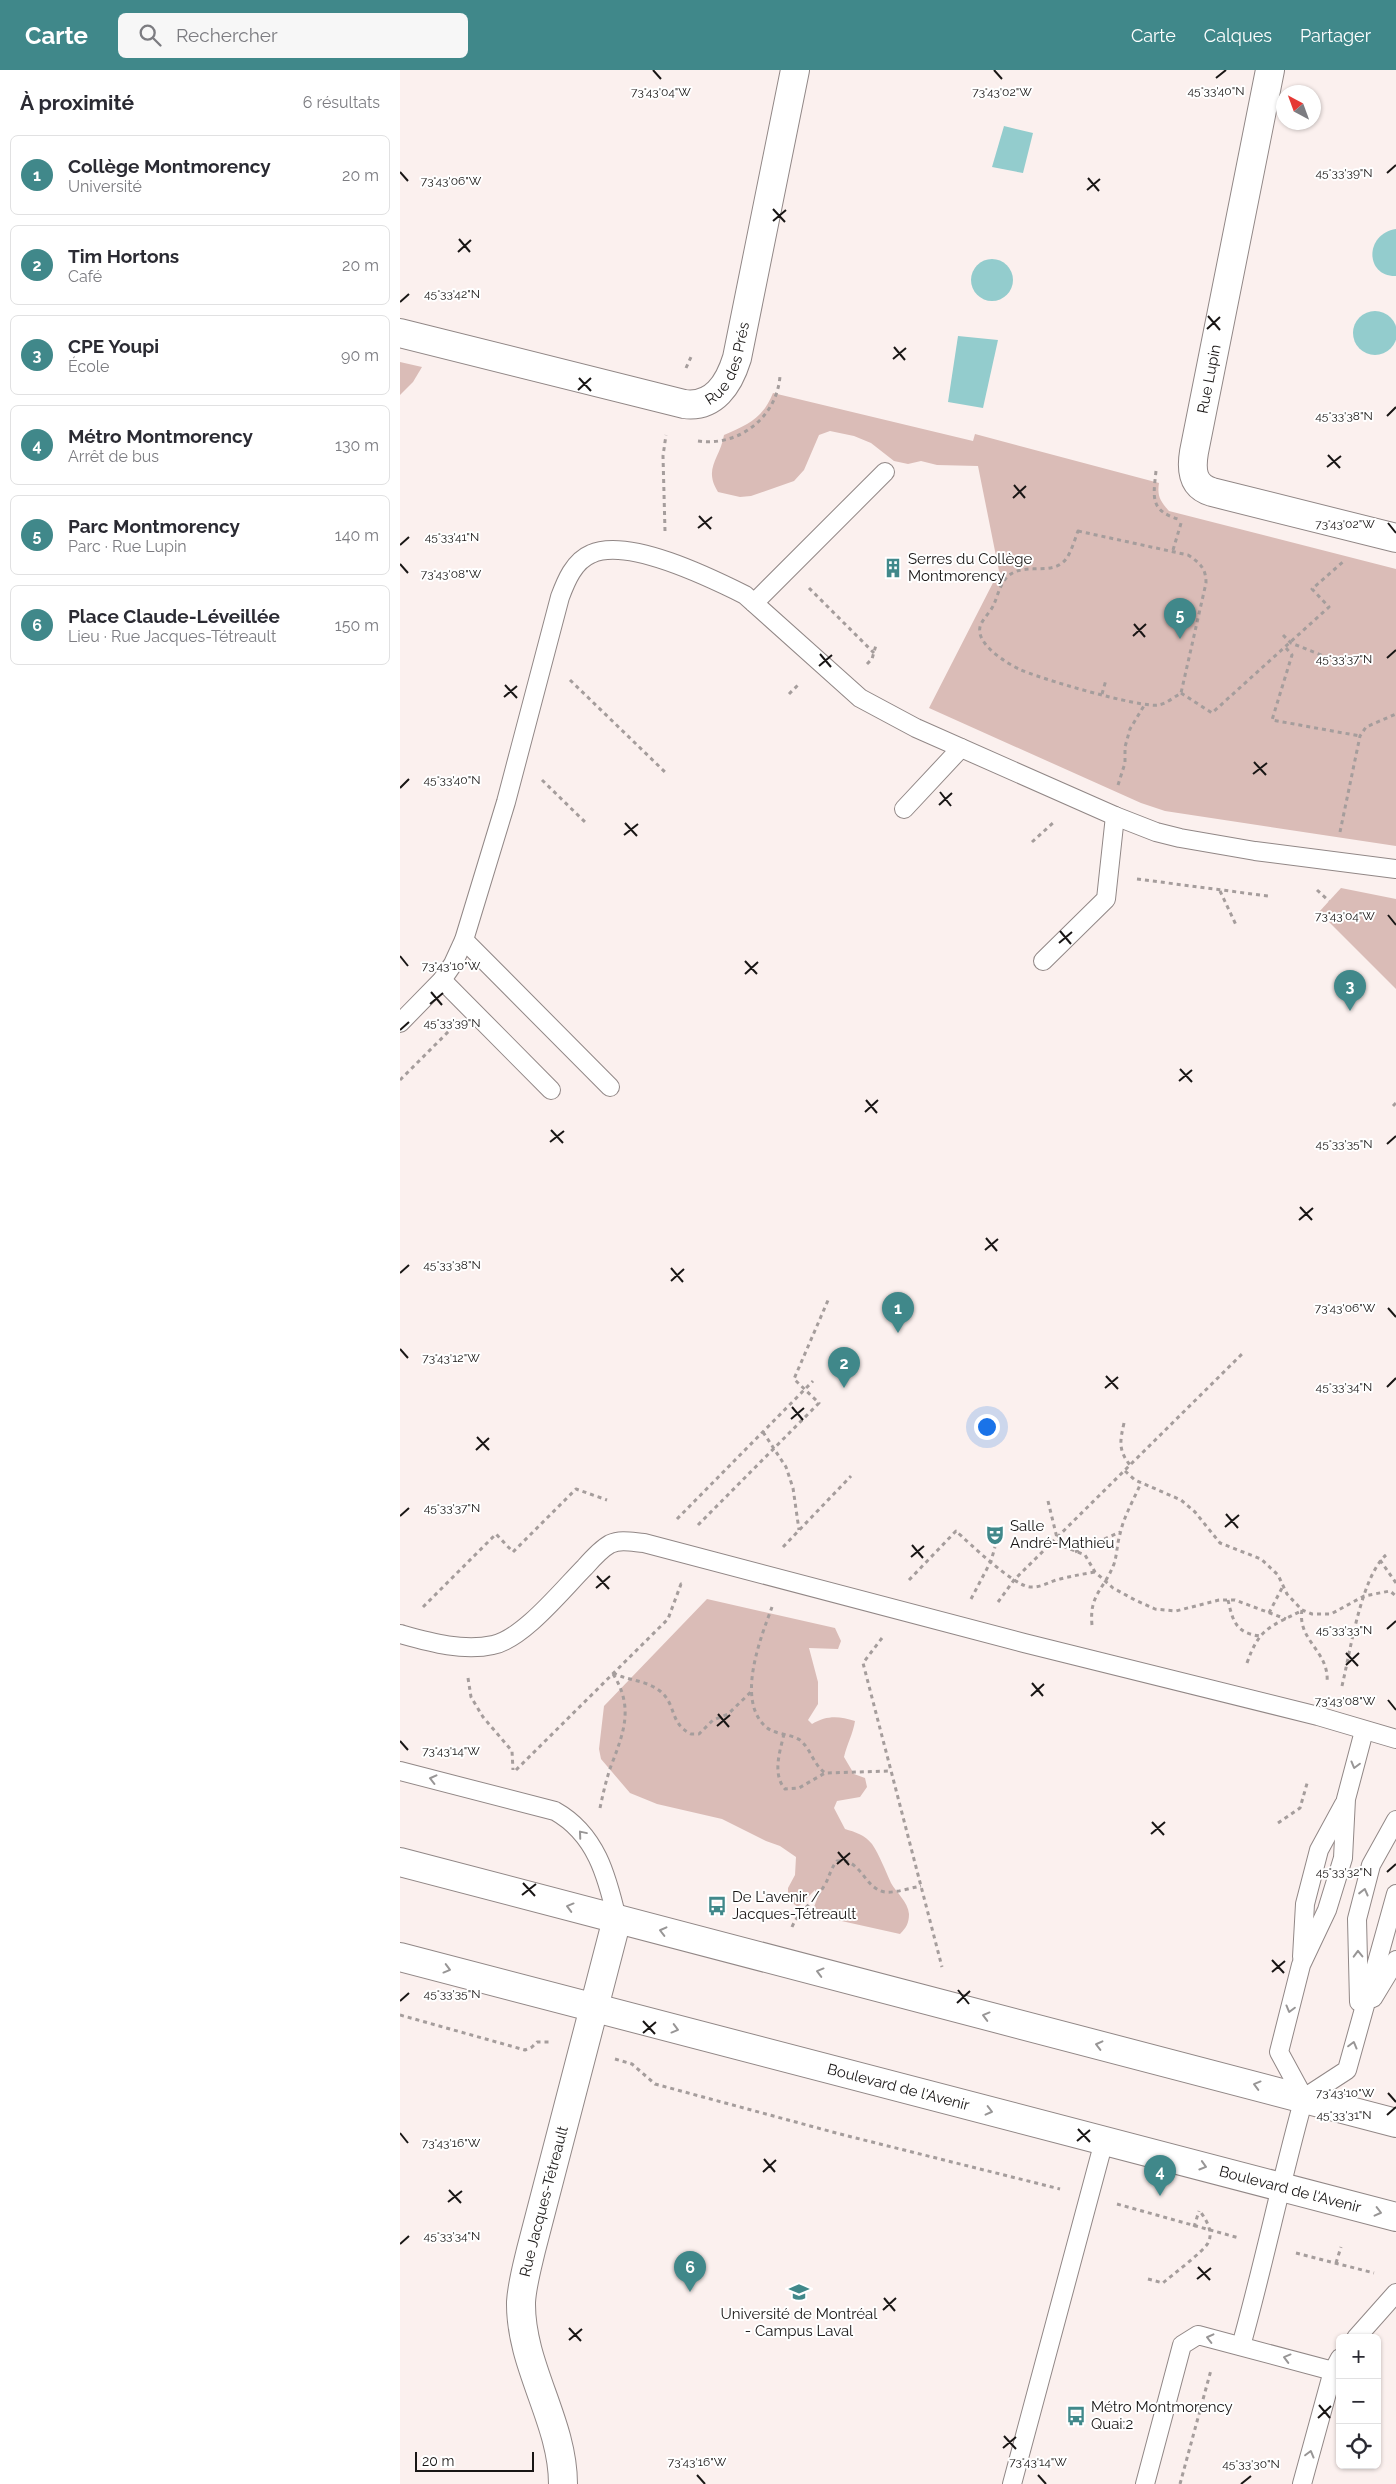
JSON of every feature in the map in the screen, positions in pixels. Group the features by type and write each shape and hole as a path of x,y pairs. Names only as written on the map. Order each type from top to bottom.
{"street":[{"name":"Rue des Prés","path":"400,333 684,404 700,404 714,398 727,383 737,358 795,70"},
{"name":"Rue Lupin","path":"1270,70 1194,452 1192,472 1197,484 1206,490 1396,538"},
{"path":"400,1862 1396,2122"},
{"name":"Rue Jacques-Tétreault","path":"563,2484 556,2441 526,2345 521,2302 531,2250 617,1919"},
{"name":"Boulevard de l'Avenir","path":"400,1956 1396,2217"}],"lane":[{"path":"754,603 885,472"},
{"path":"400,1023 442,980 464,940 506,802 560,597 567,578 576,567 591,554 600,552 643,554 698,572 745,596 860,698 916,728 1115,816 1156,832 1180,838 1254,851 1396,870"},
{"path":"904,809 961,748"},
{"path":"1043,961 1106,899 1115,816"},
{"path":"464,940 610,1087"},
{"path":"442,980 551,1090"},
{"path":"400,1634 438,1644 476,1647 494,1645 510,1639 541,1613 596,1555 610,1544 624,1540 653,1545 1024,1643 1318,1716 1396,1739"},
{"path":"1304,2098 1279,2052 1301,1965 1327,1910 1343,1858 1346,1799 1364,1731"},
{"path":"400,1771 555,1811 569,1820 584,1835 599,1859 607,1876 617,1919"},
{"path":"1301,1965 1304,1904 1319,1850 1346,1799"},
{"path":"1360,2020 1357,1919 1371,1865 1396,1820"},
{"path":"1241,2346 1263,2270 1280,2187 1304,2098 1346,2070 1396,1894"},
{"path":"1360,2020 1396,1960"},
{"path":"1012,2484 1104,2141"},
{"path":"1360,2334 1396,2293"},
{"path":"1145,2484 1182,2345 1198,2335 1241,2346 1336,2364 1302,2484"}],"path":[{"path":"720,442 734,438 761,420 773,405 779,390 780,376"},
{"path":"665,540 663,456 667,429"},
{"path":"1157,465 1154,491 1157,506 1168,516 1181,520"},
{"path":"1173,550 1183,515"},
{"path":"1078,532 1173,550 1188,555 1200,563 1206,571 1206,583 1181,693 1158,705 1145,704 1039,677 1018,669 987,646 981,637 980,627 994,605 1000,589 1007,578 1017,570 1051,569 1062,565 1078,532"},
{"path":"1181,693 1212,713 1329,607 1312,589 1348,557"},
{"path":"806,584 874,652"},
{"path":"1283,635 1291,643 1326,657"},
{"path":"866,666 872,660 876,645"},
{"path":"1285,647 1292,655 1272,720 1360,736"},
{"path":"567,677 666,773"},
{"path":"789,694 803,680"},
{"path":"1102,694 1106,680"},
{"path":"1166,702 1169,709"},
{"path":"1115,791 1125,763 1125,747 1130,729 1145,704"},
{"path":"1339,838 1360,736 1366,728 1396,714"},
{"path":"540,778 586,823"},
{"path":"1032,842 1060,817"},
{"path":"1131,878 1268,896"},
{"path":"1220,890 1237,927"},
{"path":"400,1080 454,1026"},
{"path":"698,1525 819,1403 794,1379 829,1298"},
{"path":"998,1602 1014,1580 1242,1354"},
{"path":"677,1519 813,1381"},
{"path":"1124,1423 1120,1445 1122,1454 1130,1465"},
{"path":"763,1432 786,1467 793,1488 799,1530"},
{"path":"1124,1471 1141,1483 1182,1500 1195,1512 1220,1543 1261,1559 1278,1575 1286,1594 1302,1610 1312,1614 1331,1614 1364,1596 1390,1592 1396,1596"},
{"path":"783,1547 851,1476"},
{"path":"1092,1625 1093,1599 1106,1581 1114,1564 1120,1532 1141,1483"},
{"path":"424,1607 496,1534 513,1552 575,1488 608,1500"},
{"path":"1048,1500 1058,1538 1065,1548 1086,1555 1095,1572 1113,1588 1156,1609 1176,1611 1212,1601 1235,1600 1286,1619"},
{"path":"909,1580 956,1530 1014,1580 1029,1587 1044,1586 1058,1579 1095,1572"},
{"path":"1075,1552 1120,1532"},
{"path":"973,1596 991,1561 995,1547"},
{"path":"1342,1686 1364,1596 1376,1565 1386,1555"},
{"path":"1380,1560 1396,1584 1390,1592"},
{"path":"468,1678 471,1697 483,1717 512,1751 513,1772 668,1619 681,1584"},
{"path":"1269,1613 1283,1586"},
{"path":"1228,1600 1238,1628 1247,1634 1260,1636"},
{"path":"772,1606 752,1666 754,1709 766,1728 793,1736 802,1742 818,1768 825,1773"},
{"path":"1247,1663 1254,1643 1264,1630 1302,1610"},
{"path":"1302,1610 1300,1621 1302,1628 1326,1664 1327,1683"},
{"path":"883,1638 863,1663 942,1967"},
{"path":"613,1673 626,1680 649,1684 660,1692 673,1712 676,1722 691,1734 699,1734 713,1720 728,1714 753,1691"},
{"path":"600,1810 607,1778 623,1736 626,1718 626,1701 621,1686 613,1673"},
{"path":"784,1734 778,1773 779,1783 784,1789 799,1788 825,1773 890,1771"},
{"path":"1278,1824 1300,1808 1308,1780"},
{"path":"792,1927 803,1908 825,1885 828,1871 837,1861 844,1860 858,1868 871,1884 884,1892 921,1886"},
{"path":"400,2015 525,2050 537,2042"},
{"path":"639,2070 655,2084 1064,2190"},
{"path":"1115,2204 1210,2231"},
{"path":"1148,2279 1163,2283 1208,2244 1210,2231 1200,2210 1194,2227"},
{"path":"1336,2263 1341,2247"},
{"path":"1322,2259 1377,2273"},
{"path":"1180,2484 1219,2340"}],"shaded area":[{"path":"400,362 422,367 413,382 400,395"},
{"path":"773,393 973,441 975,434 1159,483 1158,491 1160,498 1169,511 1396,569 1396,846 1165,811 1141,803 929,708 999,571 978,466 937,465 921,461 908,464 894,461 871,443 854,436 830,431 819,435 804,470 794,481 751,496 740,497 718,492 714,484 712,470 724,435 754,420 769,402"},
{"path":"1341,888 1396,899 1396,989 1319,912"},
{"path":"707,1599 835,1628 841,1641 838,1649 809,1648 818,1682 818,1704 808,1720 812,1724 833,1717 855,1721 844,1757 854,1774 865,1778 867,1787 860,1797 837,1801 834,1808 845,1829 863,1836 872,1844 891,1883 906,1905 909,1914 908,1920 900,1934 819,1916 814,1907 817,1899 815,1890 798,1907 788,1900 788,1888 795,1875 796,1857 780,1846 722,1819 657,1804 630,1793 601,1759 599,1749 604,1706"}],"water":[{"path":"1004,126 1033,133 1023,173 992,167"},
{"path":"1396,229 1396,276 1378,270 1372,255 1378,239 1386,232"},
{"path":"996,259 1004,262 1010,268 1013,280 1010,292 1004,298 988,301 980,298 974,292 971,276 974,268 980,262"},
{"path":"1379,311 1391,317 1396,324 1396,342 1391,349 1384,354 1371,355 1363,352 1356,345 1353,329 1356,321 1363,314"},
{"path":"958,336 998,340 983,408 948,402"}],"place":[{"name":"Serres du Collège Montmorency","path":"893,568"},
{"name":"Parc Montmorency","path":"1180,639"},
{"name":"CPE Youpi","path":"1350,1011"},
{"name":"Collège Montmorency","path":"898,1333"},
{"name":"Tim Hortons","path":"844,1388"},
{"name":"Salle André-Mathieu","path":"995,1535"},
{"name":"De L'avenir / Jacques-Tétreault","path":"717,1906"},
{"name":"Métro Montmorency","path":"1160,2196"},
{"name":"Place Claude-Léveillée","path":"690,2292"},
{"name":"Université de Montréal - Campus Laval","path":"799,2292"},
{"name":"Métro Montmorency Quai:2","path":"1076,2416"}]}
